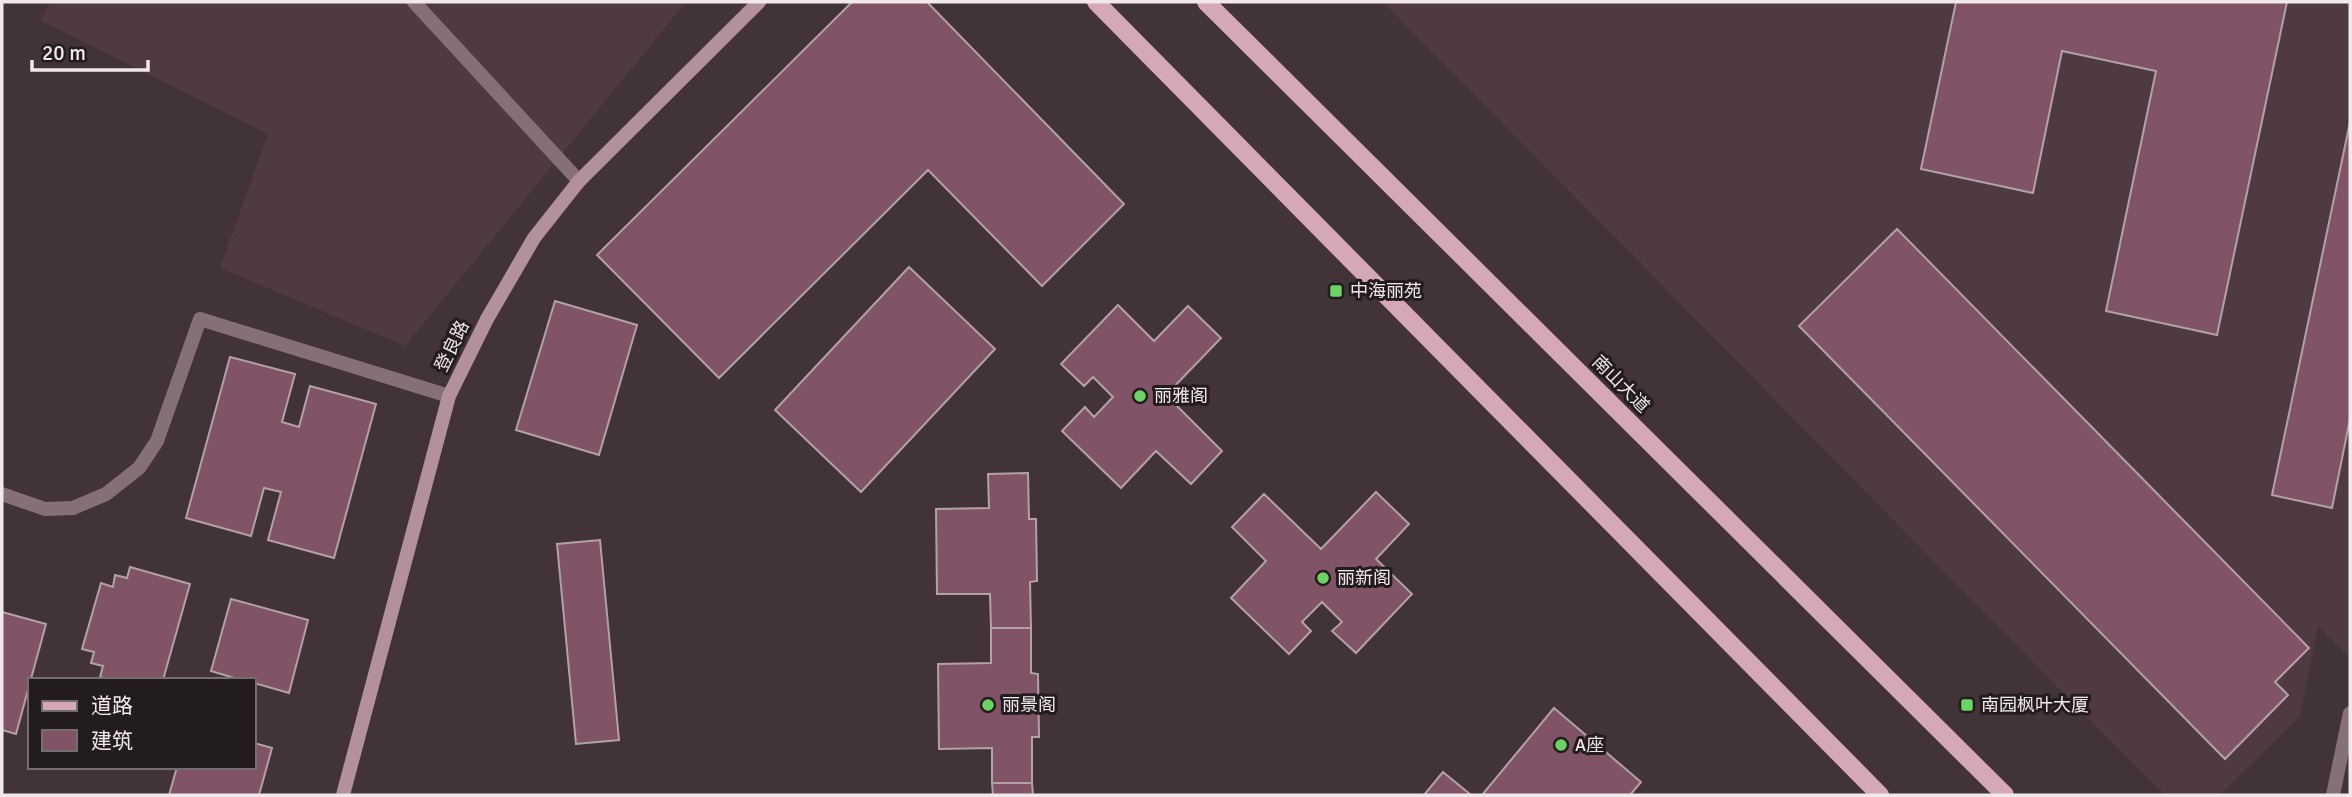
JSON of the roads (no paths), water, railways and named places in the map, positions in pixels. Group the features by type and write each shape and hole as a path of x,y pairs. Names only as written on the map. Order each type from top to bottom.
{"main road":[{"name":"登良路","path":"343,795 449,396 487,318 534,239 579,181 759,2"},
{"path":"1096,2 1880,795"},
{"name":"南山大道","path":"1206,2 2005,795"}],"street":[{"path":"414,2 579,181"},
{"path":"2,494 45,509 73,508 106,494 139,468 157,442 200,319 449,396"},
{"path":"2333,795 2350,713"}],"place":[{"name":"中海丽苑","path":"1336,291"},
{"name":"丽雅阁","path":"1140,396"},
{"name":"丽新阁","path":"1323,578"},
{"name":"丽景阁","path":"988,705"},
{"name":"南园枫叶大厦","path":"1967,705"},
{"name":"A座","path":"1561,745"}]}
